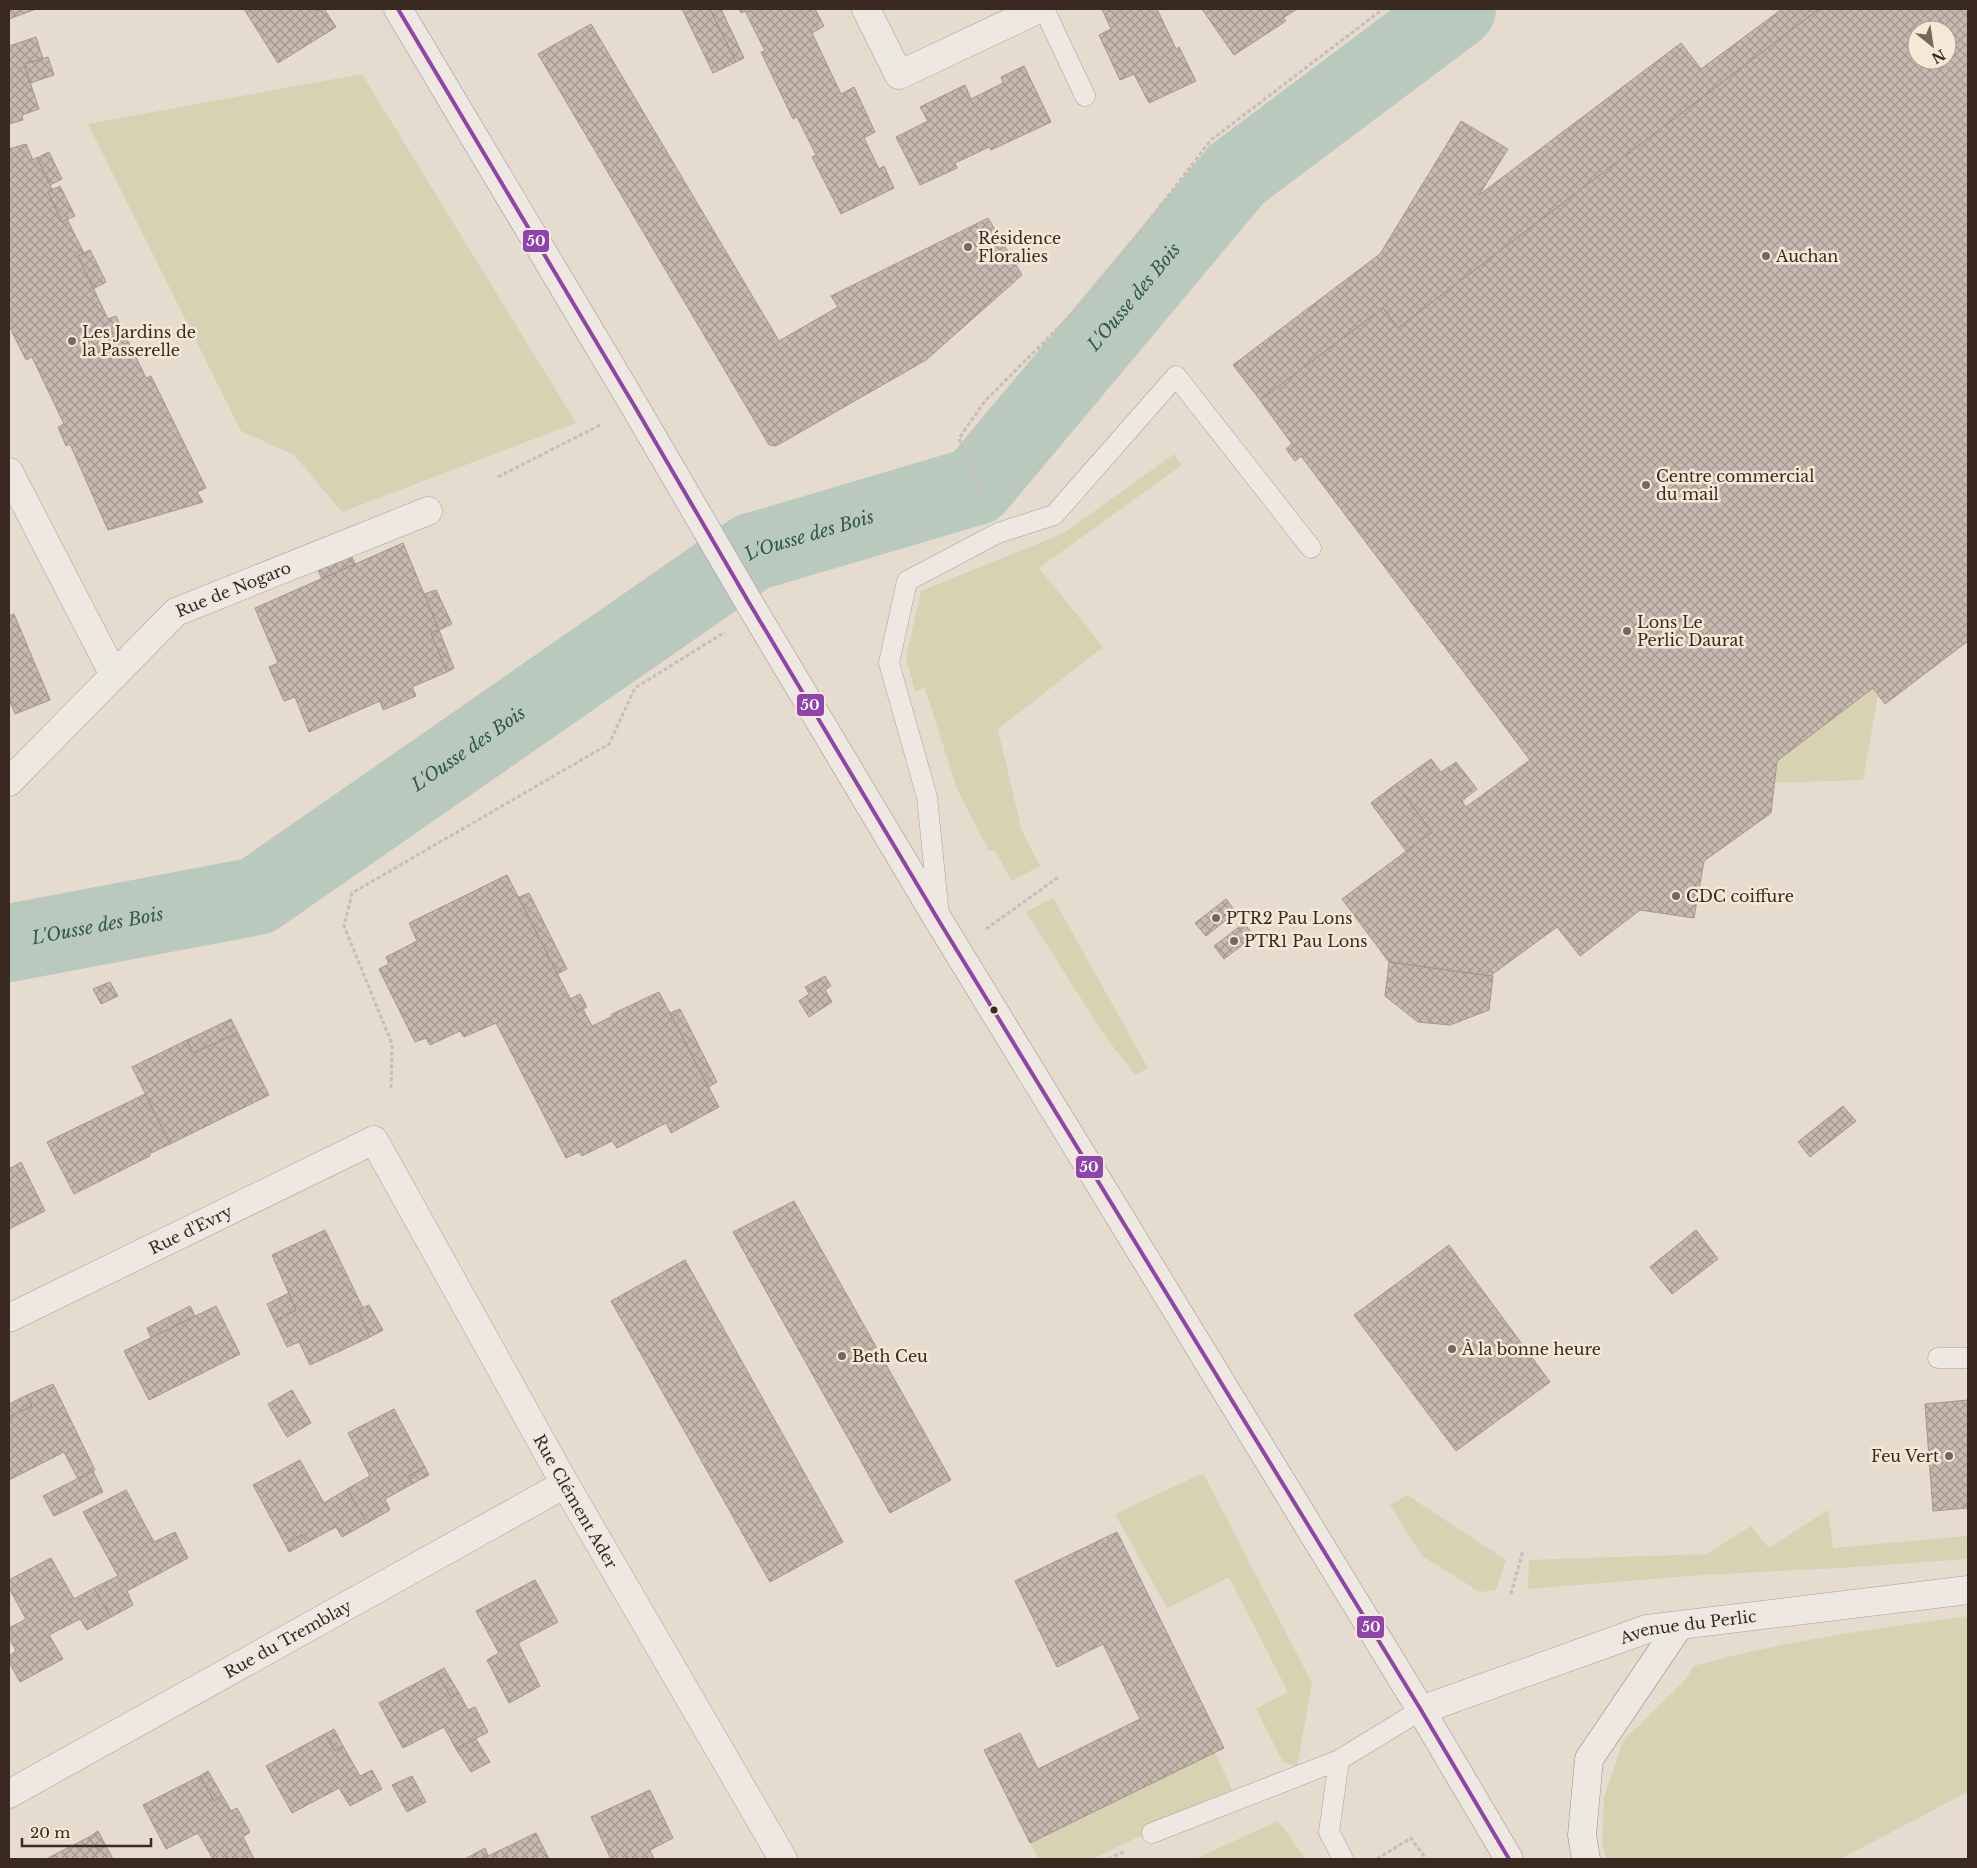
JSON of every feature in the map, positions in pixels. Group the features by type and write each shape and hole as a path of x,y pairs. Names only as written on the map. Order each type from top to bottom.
{"street":[{"path":"398,9 939,921 1421,1710 1509,1859"},
{"path":"866,9 899,74 1039,9"},
{"path":"9,472 114,675"},
{"name":"Rue de Nogaro","path":"9,782 176,612 428,511"},
{"name":"Rue d'Evry","path":"9,1318 374,1140"},
{"name":"Rue Clément Ader","path":"374,1140 565,1484 783,1859"},
{"name":"Rue du Tremblay","path":"9,1794 565,1484"},
{"name":"Avenue du Perlic","path":"1421,1710 1647,1630 1968,1590"},
{"path":"1586,1859 1582,1835 1589,1759 1679,1626"}],"lane":[{"path":"1044,9 1085,96"},
{"path":"939,921 927,797 889,663 907,581 998,533 1054,515 1176,376 1311,548"},
{"path":"1938,1358 1968,1358"},
{"path":"1152,1834 1339,1760 1421,1710"},
{"path":"1339,1760 1329,1832 1343,1859"}],"path":[{"path":"984,500 959,438 986,400 1092,293 1210,140 1383,9"},
{"path":"498,477 635,407"},
{"path":"390,1088 392,1044 344,926 352,893 609,744 634,688 751,607"},
{"path":"957,950 1060,876"},
{"path":"1511,1594 1523,1550"},
{"path":"1377,1859 1411,1838 1426,1859"}],"shaded area":[{"path":"362,74 576,423 342,512 294,455 241,431 88,124"},
{"path":"1174,454 1182,465 1039,568 1103,647 998,729 1022,831 1040,866 1012,881 995,851 989,851 957,789 925,688 915,691 906,658 921,591 1064,533"},
{"path":"1873,688 1878,696 1863,780 1774,783 1777,761"},
{"path":"1053,898 1148,1068 1135,1075 1105,1036 1026,912"},
{"path":"1203,1473 1312,1683 1297,1767 1283,1762 1256,1709 1288,1692 1229,1577 1167,1608 1115,1514"},
{"path":"1407,1495 1506,1560 1496,1590 1480,1592 1422,1556 1390,1505"},
{"path":"1828,1510 1833,1548 1968,1536 1968,1559 1702,1575 1528,1589 1529,1560 1707,1554 1751,1526 1769,1548"},
{"path":"1968,1616 1968,1792 1840,1859 1606,1859 1602,1842 1604,1797 1623,1741 1685,1680 1694,1666 1796,1642"},
{"path":"1215,1752 1233,1792 1092,1859 1039,1859 1030,1843"},
{"path":"1278,1821 1303,1855 1303,1859 1195,1859"}],"building":[{"path":"9,9 36,9 9,19"},
{"path":"244,9 313,9 315,11 324,9 336,27 278,63"},
{"path":"682,9 710,9 736,62 713,73"},
{"path":"710,9 721,9 744,58 736,62"},
{"path":"739,9 815,9 824,26 812,33 841,94 854,87 875,132 864,138 879,169 884,166 894,188 841,214 812,157 816,155 797,117 793,119 761,52 765,51 745,11 741,13"},
{"path":"1102,9 1157,9 1176,49 1179,47 1196,81 1149,103 1134,74 1120,80 1099,35 1111,29"},
{"path":"1202,9 1297,9 1283,18 1286,21 1234,55"},
{"path":"1782,9 1819,9 1398,328 1383,308 1260,400 1233,365 1380,254 1461,121 1508,149 1479,195 1681,43 1701,69"},
{"name":"Centre commercial du mail","path":"1819,9 1968,9 1968,641 1885,704 1873,688 1777,761 1771,813 1704,861 1694,918 1640,910 1580,956 1557,927 1490,976 1389,962 1342,899 1432,832 1396,784 1431,759 1441,772 1456,762 1477,789 1462,801 1466,807 1530,760 1301,456 1295,461 1286,449 1292,444 1260,400 1383,308 1398,328"},
{"name":"Résidence Floralies","path":"591,24 779,341 838,307 831,296 988,218 1022,275 926,360 776,446 769,445 538,54"},
{"path":"36,37 43,59 24,64 39,109 22,115 23,120 9,124 9,46"},
{"path":"48,57 54,75 30,83 24,64"},
{"path":"1024,66 1051,122 991,150 989,147 955,163 957,168 920,185 896,137 928,121 920,107 965,85 971,99 1003,83 1001,77"},
{"name":"Les Jardins de la Passerelle","path":"26,144 33,160 37,157 53,190 48,192 62,222 67,219 84,253 78,256 108,319 116,316 146,378 151,376 206,488 197,492 203,502 108,530 70,444 66,446 58,427 64,424 32,357 26,360 9,326 9,149"},
{"path":"49,152 62,179 50,185 37,158"},
{"path":"60,186 75,216 62,222 48,192"},
{"path":"90,250 106,282 93,289 78,256"},
{"path":"403,543 439,630 431,633 447,672 412,687 416,696 383,710 380,701 309,732 295,697 284,701 269,667 278,663 255,608"},
{"path":"350,553 355,564 322,579 317,568"},
{"path":"436,590 452,624 439,630 424,594"},
{"path":"14,614 50,700 15,714 9,699 9,616"},
{"path":"439,630 454,668 447,672 431,633"},
{"path":"1396,784 1432,832 1406,851 1371,803"},
{"path":"507,875 577,1012 583,1009 592,1026 611,1017 612,1014 659,992 719,1107 671,1133 666,1123 617,1148 612,1141 582,1156 579,1152 566,1158 496,1023 464,1037 460,1031 430,1045 426,1038 415,1042 379,969 389,964 386,957 417,941 409,923"},
{"path":"529,893 567,969 557,974 519,897"},
{"name":"PTR2 Pau Lons","path":"1226,899 1236,912 1206,936 1195,923"},
{"name":"PTR1 Pau Lons","path":"1244,923 1254,936 1224,959 1214,946"},
{"path":"1389,962 1493,976 1489,1010 1450,1025 1418,1022 1385,996"},
{"path":"825,976 831,986 825,990 832,1002 809,1017 799,1001 809,994 805,987"},
{"path":"110,982 118,996 101,1004 93,989"},
{"path":"580,994 587,1007 577,1012 570,999"},
{"path":"680,1009 717,1082 708,1087 670,1013"},
{"path":"231,1019 238,1033 193,1053 187,1040"},
{"path":"238,1033 269,1095 170,1144 132,1067 187,1040 193,1053"},
{"path":"145,1094 170,1144 74,1194 47,1142"},
{"path":"1843,1106 1856,1121 1810,1157 1798,1142"},
{"path":"21,1162 45,1211 9,1229 9,1169"},
{"name":"Beth Ceu","path":"794,1201 951,1480 890,1513 733,1232"},
{"path":"325,1230 363,1308 358,1310 370,1337 310,1365 299,1342 287,1347 275,1321 296,1310 272,1255"},
{"path":"1696,1230 1718,1259 1672,1294 1650,1267"},
{"name":"À la bonne heure","path":"1449,1245 1550,1382 1456,1451 1354,1315"},
{"path":"685,1260 843,1542 770,1582 611,1301"},
{"path":"289,1293 296,1310 275,1321 267,1304"},
{"path":"369,1305 383,1330 370,1337 358,1310"},
{"path":"190,1306 195,1316 151,1338 147,1328"},
{"path":"216,1306 240,1354 149,1400 124,1351"},
{"path":"53,1384 95,1470 78,1479 64,1452 9,1480 9,1417 32,1406 27,1395"},
{"path":"292,1390 311,1423 287,1437 268,1404"},
{"path":"27,1395 32,1406 9,1417 9,1404"},
{"name":"Feu Vert","path":"1968,1400 1968,1508 1933,1511 1925,1404"},
{"path":"394,1409 425,1467 409,1476 412,1484 385,1499 390,1510 367,1523 347,1489 370,1476 348,1433"},
{"path":"300,1460 324,1503 347,1489 367,1523 342,1537 336,1527 308,1542 302,1535 285,1544 253,1485"},
{"path":"425,1467 429,1475 412,1484 409,1476"},
{"path":"93,1471 103,1492 54,1516 43,1496"},
{"path":"126,1490 154,1542 175,1532 188,1558 127,1591 133,1605 111,1617 94,1588 118,1576 83,1512"},
{"path":"1117,1532 1224,1748 1030,1843 984,1750 1020,1733 1038,1769 1140,1719 1103,1644 1057,1667 1015,1581"},
{"path":"302,1535 308,1542 289,1552 285,1544"},
{"path":"51,1558 74,1599 94,1588 111,1617 87,1630 80,1619 49,1635 63,1659 20,1682 9,1662 9,1656 16,1651 9,1637 9,1628 26,1619 9,1588 9,1580"},
{"path":"535,1580 558,1622 518,1643 540,1686 509,1703 487,1660 499,1653 476,1611"},
{"path":"444,1668 459,1693 451,1697 437,1672"},
{"path":"437,1672 451,1697 459,1693 468,1710 475,1707 488,1732 456,1749 444,1727 403,1748 379,1703"},
{"path":"334,1729 343,1746 335,1751 325,1734"},
{"path":"325,1734 335,1751 343,1746 360,1776 372,1770 382,1789 350,1806 339,1788 292,1813 266,1766"},
{"path":"476,1739 490,1762 471,1772 456,1749"},
{"path":"208,1771 222,1795 214,1801 200,1776"},
{"path":"200,1776 214,1801 222,1795 231,1811 237,1808 250,1832 243,1837 254,1859 213,1859 198,1833 166,1849 143,1805"},
{"path":"412,1776 426,1802 407,1812 392,1785"},
{"path":"650,1790 673,1838 650,1850 654,1859 611,1859 591,1817"},
{"path":"98,1831 106,1846 98,1851 89,1837"},
{"path":"536,1833 549,1859 481,1859 488,1856"},
{"path":"89,1837 98,1851 106,1846 113,1859 46,1859"},
{"path":"485,1848 488,1856 481,1859 465,1859"}],"waterway":[{"name":"L'Ousse des Bois","path":"9,943 257,896 752,552 976,486 1237,174 1457,9"}],"transit line":[{"name":"50","path":"398,9 939,921 1421,1710 1509,1859"}],"place":[{"name":"Résidence Floralies","path":"968,247"},
{"name":"Auchan","path":"1766,256"},
{"name":"Les Jardins de la Passerelle","path":"72,341"},
{"name":"Centre commercial du mail","path":"1646,485"},
{"name":"Lons Le Perlic Daurat","path":"1627,631"},
{"name":"CDC coiffure","path":"1676,896"},
{"name":"PTR2 Pau Lons","path":"1216,918"},
{"name":"PTR1 Pau Lons","path":"1234,941"},
{"name":"À la bonne heure","path":"1452,1349"},
{"name":"Beth Ceu","path":"842,1356"},
{"name":"Feu Vert","path":"1949,1456"}]}
